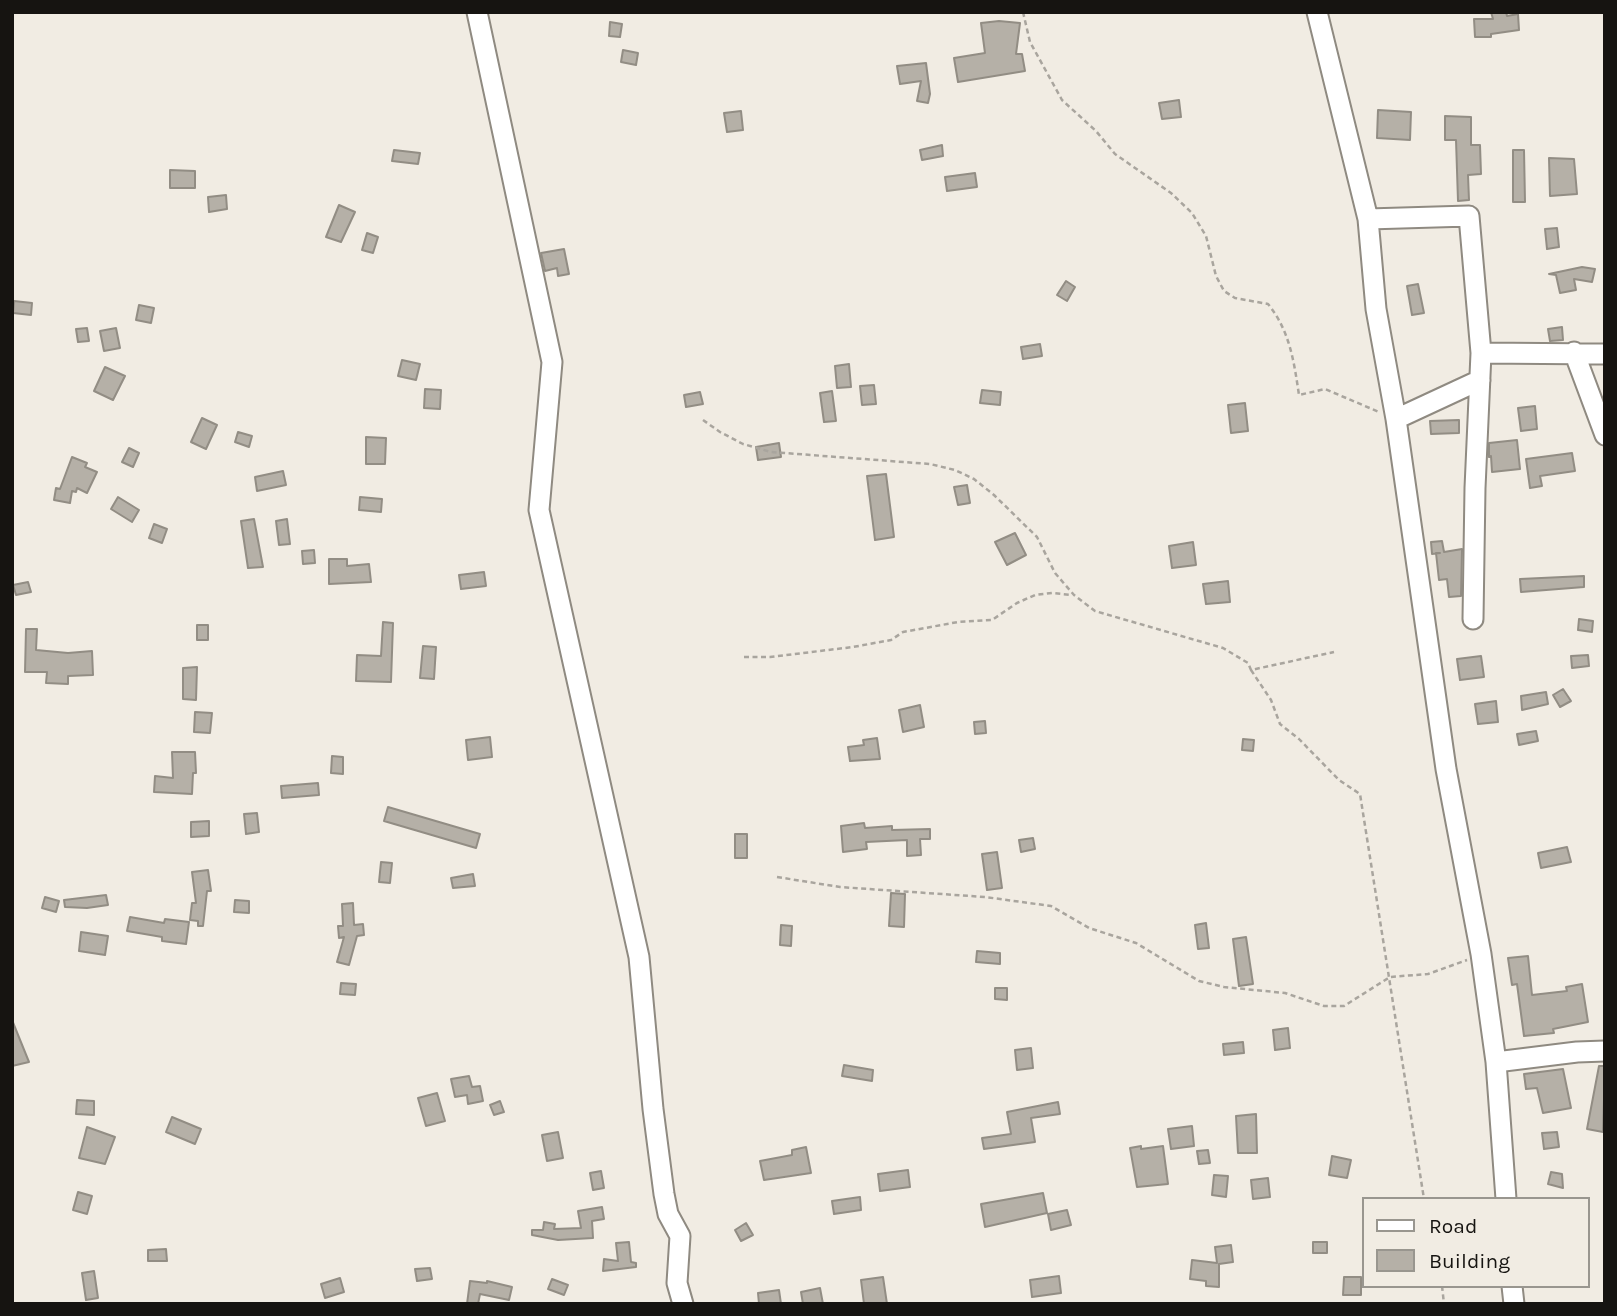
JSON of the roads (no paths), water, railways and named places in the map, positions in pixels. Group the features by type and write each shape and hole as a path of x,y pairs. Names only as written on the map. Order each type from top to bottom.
{"street":[{"path":"477,12 552,362 539,510 639,957 664,1194 668,1214 680,1236 677,1283 683,1304"},
{"path":"1317,12 1368,219 1376,309 1396,419 1446,769 1481,954 1496,1062 1506,1197"},
{"path":"1368,219 1469,216 1481,353 1473,619"},
{"path":"1574,352 1605,435"},
{"path":"1481,353 1605,354"},
{"path":"1396,419 1480,380"},
{"path":"1496,1062 1605,1051"}]}
